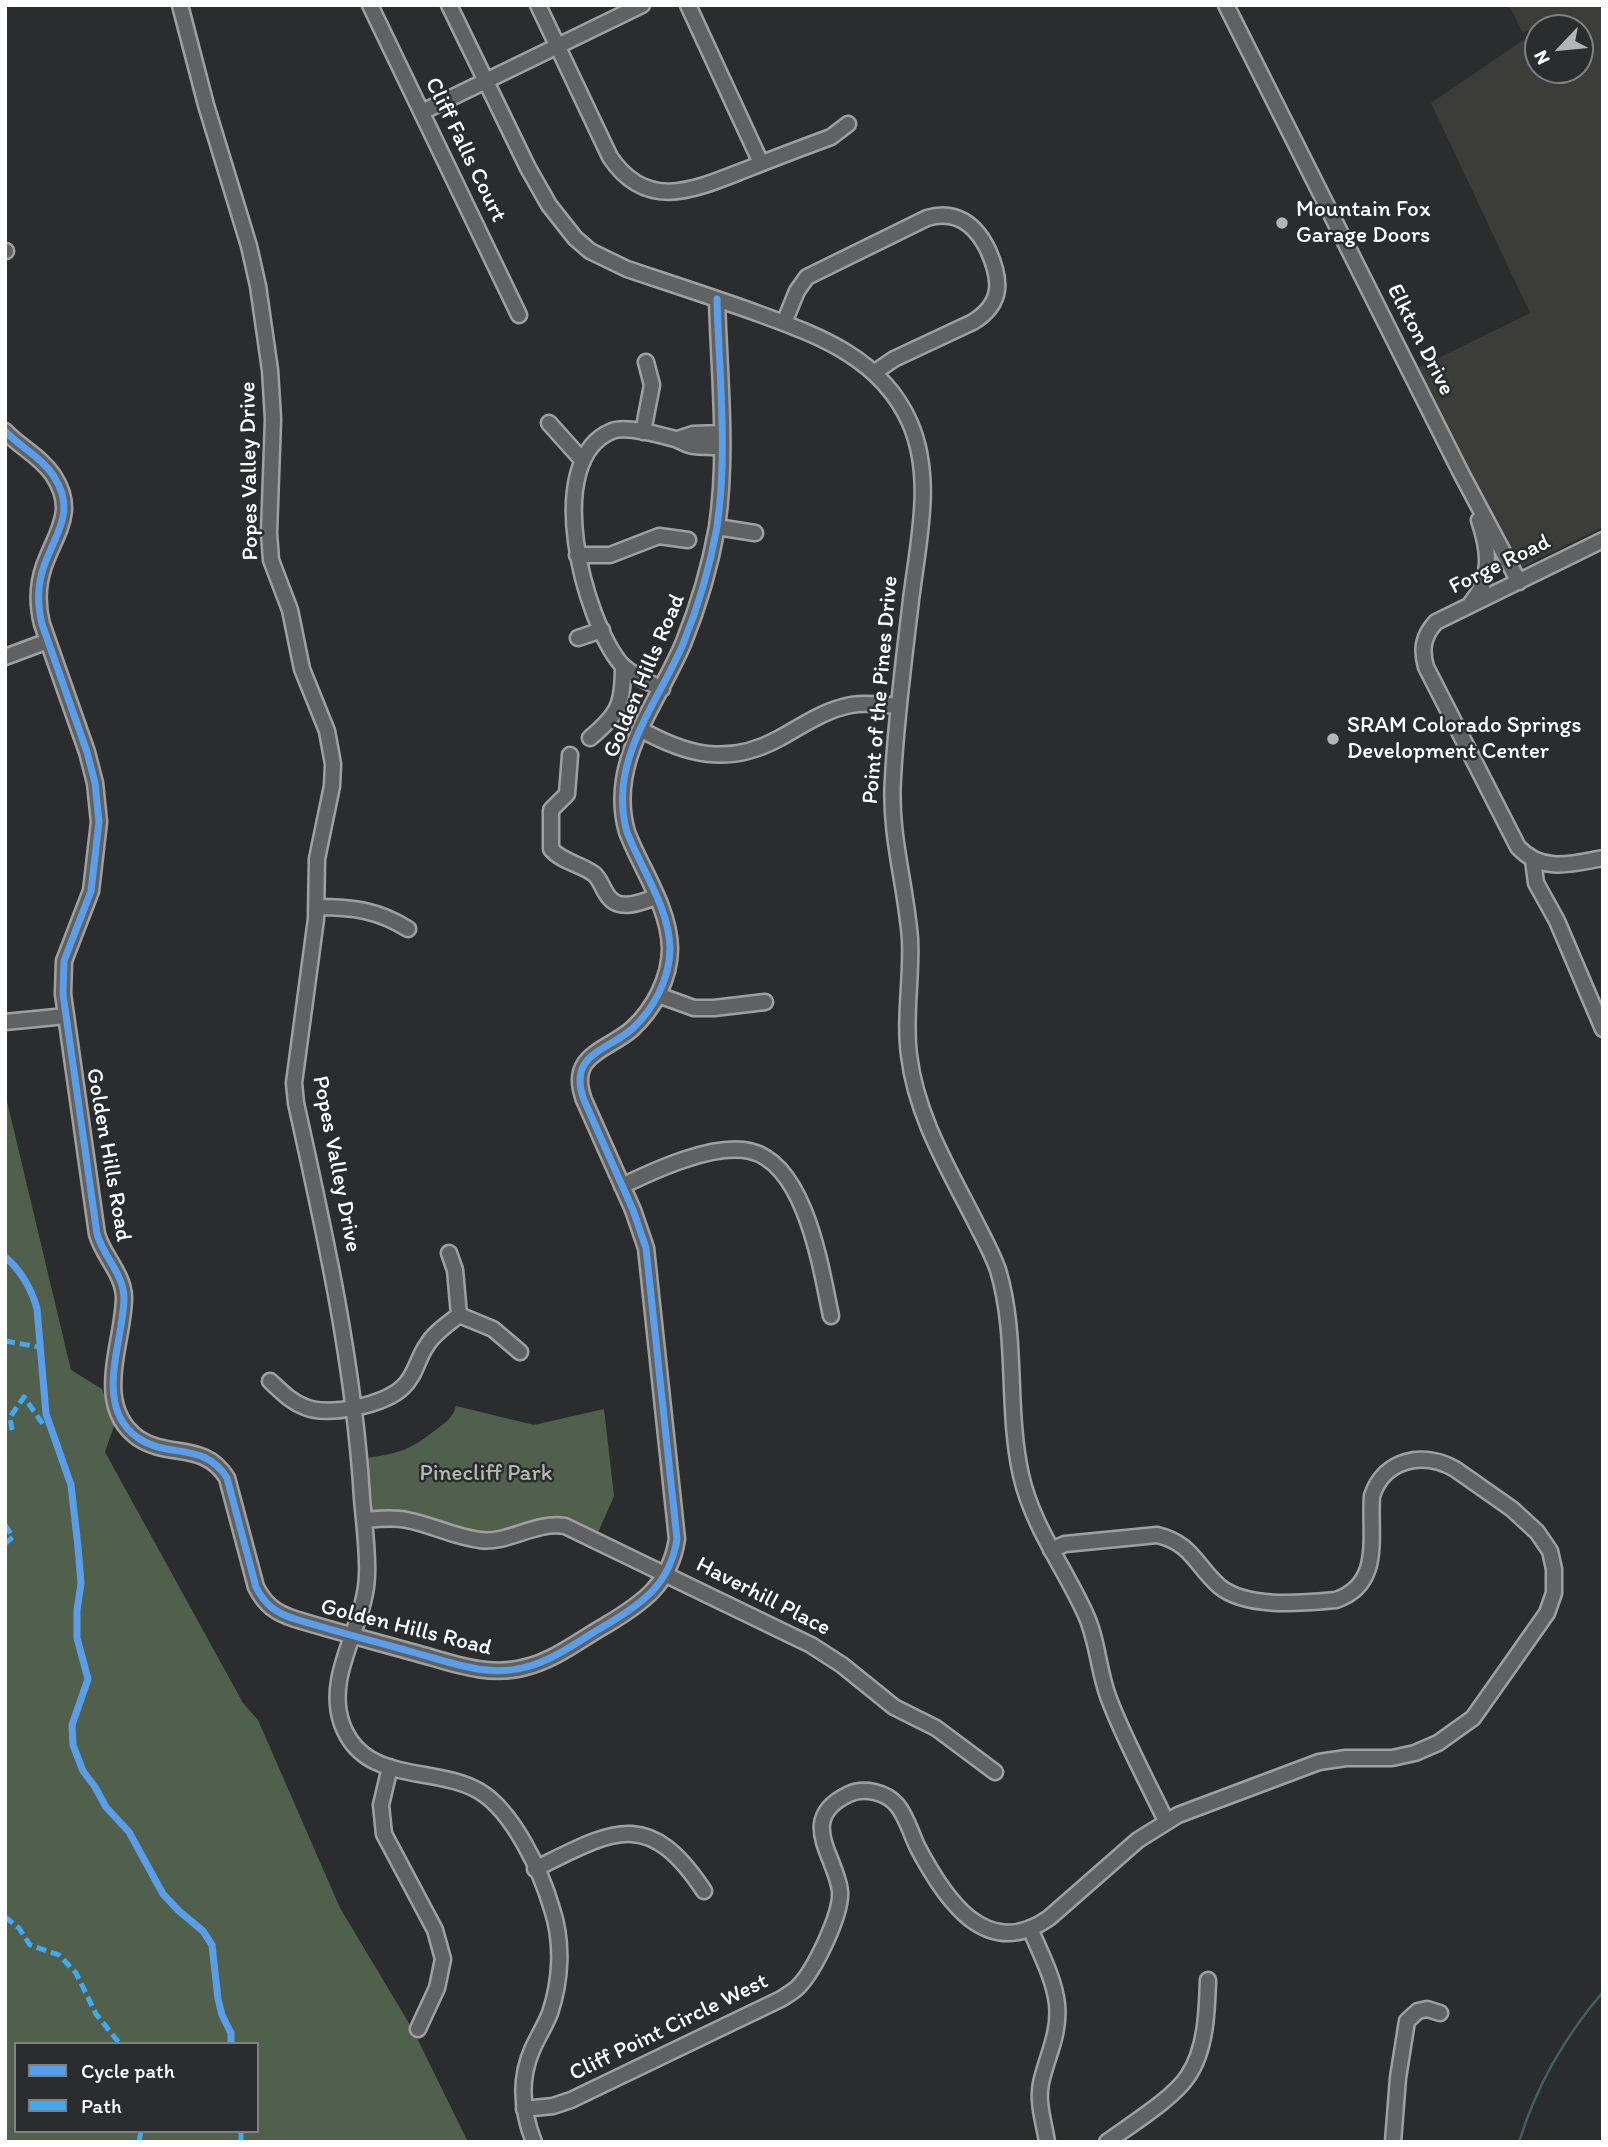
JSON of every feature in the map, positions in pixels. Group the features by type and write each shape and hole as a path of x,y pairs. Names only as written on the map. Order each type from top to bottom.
{"street":[{"name":"Popes Valley Drive","path":"180,5 258,286 270,370 273,419 269,533 271,560 290,610 306,684 327,731 332,752 334,775 317,859 317,907 295,1061 294,1093 334,1271 360,1451 367,1575 365,1591 338,1685 340,1717 347,1735 359,1751 390,1767 458,1783 479,1791 495,1803 512,1822 547,1893 556,1924 559,1966 556,1992 549,2016 525,2071 524,2109 534,2142"},
{"name":"Cliff Falls Court","path":"370,5 519,315"},
{"name":"Point of the Pines Drive","path":"449,5 540,189 575,238 590,251 616,265 817,335 844,348 875,372 897,400 910,423 919,448 923,474 892,782 892,813 910,941 908,1020 909,1054 914,1082 928,1125 997,1268 1005,1302 1018,1461 1032,1511 1085,1613 1094,1636 1109,1700 1166,1821"},
{"path":"538,5 610,156 619,170 634,182 665,192 699,188 831,137 848,124"},
{"path":"422,112 642,5"},
{"path":"688,5 761,163"},
{"name":"Elkton Drive","path":"1226,5 1461,473 1519,582"},
{"path":"784,323 797,291 814,272 927,218 944,215 964,220 978,233 995,266 999,285 993,302 981,317 894,359 875,372"},
{"name":"Golden Hills Road","path":"5,431 46,465 57,481 64,499 62,527 45,563 39,583 38,603 48,641 88,752 95,783 99,822 91,891 64,961 63,994 97,1234 104,1253 119,1277 124,1297 113,1387 116,1409 125,1424 140,1439 159,1447 200,1454 222,1469 227,1478 256,1587 274,1611 352,1636 476,1670 517,1670 548,1658 632,1609 651,1594 665,1573 675,1550 677,1523 643,1236 584,1100 580,1075 593,1053 632,1029 658,995 667,970 670,948 667,926 632,847 621,801 632,747 662,689 699,602 716,527 721,440 717,299"},
{"path":"643,432 652,385 646,362"},
{"path":"549,423 583,461"},
{"path":"662,689 623,666 602,630 587,594 577,555 574,511 577,486 583,461 601,438 610,432 620,429 678,439 693,434 721,440"},
{"path":"1461,473 1483,533 1488,557 1487,578 1469,605"},
{"path":"716,527 755,533"},
{"path":"577,555 617,554 659,536 688,540"},
{"name":"Forge Road","path":"1533,860 1526,856 1512,838 1426,667 1422,647 1424,638 1436,622 1603,540"},
{"path":"578,638 602,630"},
{"path":"5,657 48,641"},
{"path":"590,738 617,712 622,692 623,666"},
{"path":"640,729 676,747 720,756 762,747 817,716 840,708 866,703 899,706"},
{"path":"570,755 567,794 551,810 551,849 559,856 593,873 607,896 615,903 633,906 656,897"},
{"path":"1533,860 1542,864 1565,865 1603,858"},
{"path":"1533,860 1536,883 1556,921 1603,1029"},
{"path":"317,907 364,909 392,919 408,929"},
{"path":"658,995 694,1008 765,1002"},
{"path":"5,1022 66,1016"},
{"path":"622,1186 667,1167 728,1150 748,1151 774,1162 786,1175 814,1237 831,1316"},
{"path":"449,1253 455,1270 459,1315"},
{"path":"270,1381 295,1402 313,1410 333,1410 388,1398 404,1387 411,1378 426,1345 459,1315"},
{"path":"459,1315 493,1329 520,1353"},
{"name":"Cliff Point Circle West","path":"524,2109 553,2106 571,2100 781,1999 801,1984 830,1933 839,1911 836,1876 822,1841 824,1819 835,1803 853,1792 874,1792 895,1802 925,1859 969,1919 981,1927 999,1933 1030,1928 1049,1918 1138,1840 1166,1821 1191,1809 1319,1762 1404,1756 1438,1743 1462,1727 1482,1707 1541,1622 1554,1593 1553,1560 1537,1532 1512,1509 1455,1469 1425,1459 1396,1465 1387,1471 1376,1486 1372,1496 1369,1569 1360,1587 1336,1600 1261,1602 1241,1598 1222,1588 1186,1548 1167,1537 1157,1535 1065,1544 1051,1550"},
{"name":"Haverhill Place","path":"364,1520 409,1520 480,1540 543,1526 565,1526 820,1650 856,1675 894,1707 936,1728 995,1772"},
{"path":"390,1767 381,1805 384,1834 435,1930 443,1959 438,1988 418,2029"},
{"path":"535,1869 605,1836 637,1835 648,1837 667,1847 684,1863 704,1891"},
{"path":"1030,1928 1051,1979 1057,2002 1056,2032 1040,2092 1047,2142"},
{"path":"1107,2142 1187,2078 1200,2051 1208,2001 1208,1980"},
{"path":"1393,2142 1398,2078 1407,2021 1418,2011 1427,2009 1440,2012"}],"shaded area":[{"path":"1509,5 1603,5 1603,527 1516,570 1418,368 1530,313 1431,103 1524,40 1524,84 1594,84 1594,14 1524,14 1523,33"}],"green space":[{"path":"5,1093 71,1370 102,1389 115,1423 105,1452 243,1703 258,1720 340,1908 413,2030 468,2142 5,2142"},
{"name":"Pinecliff Park","path":"456,1406 534,1425 604,1409 614,1496 597,1535 572,1522 482,1534 405,1513 369,1510 367,1458 395,1453 417,1443 448,1420"}],"waterway":[{"path":"1519,2142 1534,2101 1554,2062 1603,1992"}],"marked path":[{"path":"5,1341 39,1347"},
{"path":"12,1430 10,1417 24,1397 45,1427"},
{"path":"5,1525 13,1537 5,1544"},
{"path":"5,1917 19,1928 30,1945 59,1955 76,1973 96,2014 118,2042"},
{"path":"139,2142 141,2133"},
{"path":"241,2133 241,2142"}],"cycle path":[{"path":"5,431 48,469 60,488 63,500 62,521 42,573 39,602 42,624 87,752 95,783 99,822 91,891 64,961 63,994 97,1234 123,1288 123,1315 114,1372 116,1408 124,1424 138,1438 162,1448 208,1459 227,1478 256,1587 263,1599 277,1611 288,1617 454,1664 483,1670 511,1670 537,1664 557,1654 643,1600 653,1591 668,1568 677,1539 646,1248 633,1210 584,1100 580,1085 585,1063 640,1021 654,1002 667,971 670,948 665,918 627,832 623,806 624,782 638,735 683,644 703,587 717,527 722,470 717,299"},
{"path":"5,1257 25,1281 37,1309 46,1414 71,1485 81,1584 77,1638 88,1679 72,1725 73,1745 83,1771 106,1807 129,1832 163,1894 203,1931 212,1945 218,1999 231,2033 231,2042"}],"place":[{"name":"Mountain Fox Garage Doors","path":"1282,223"},
{"name":"SRAM Colorado Springs Development Center","path":"1333,739"}]}
